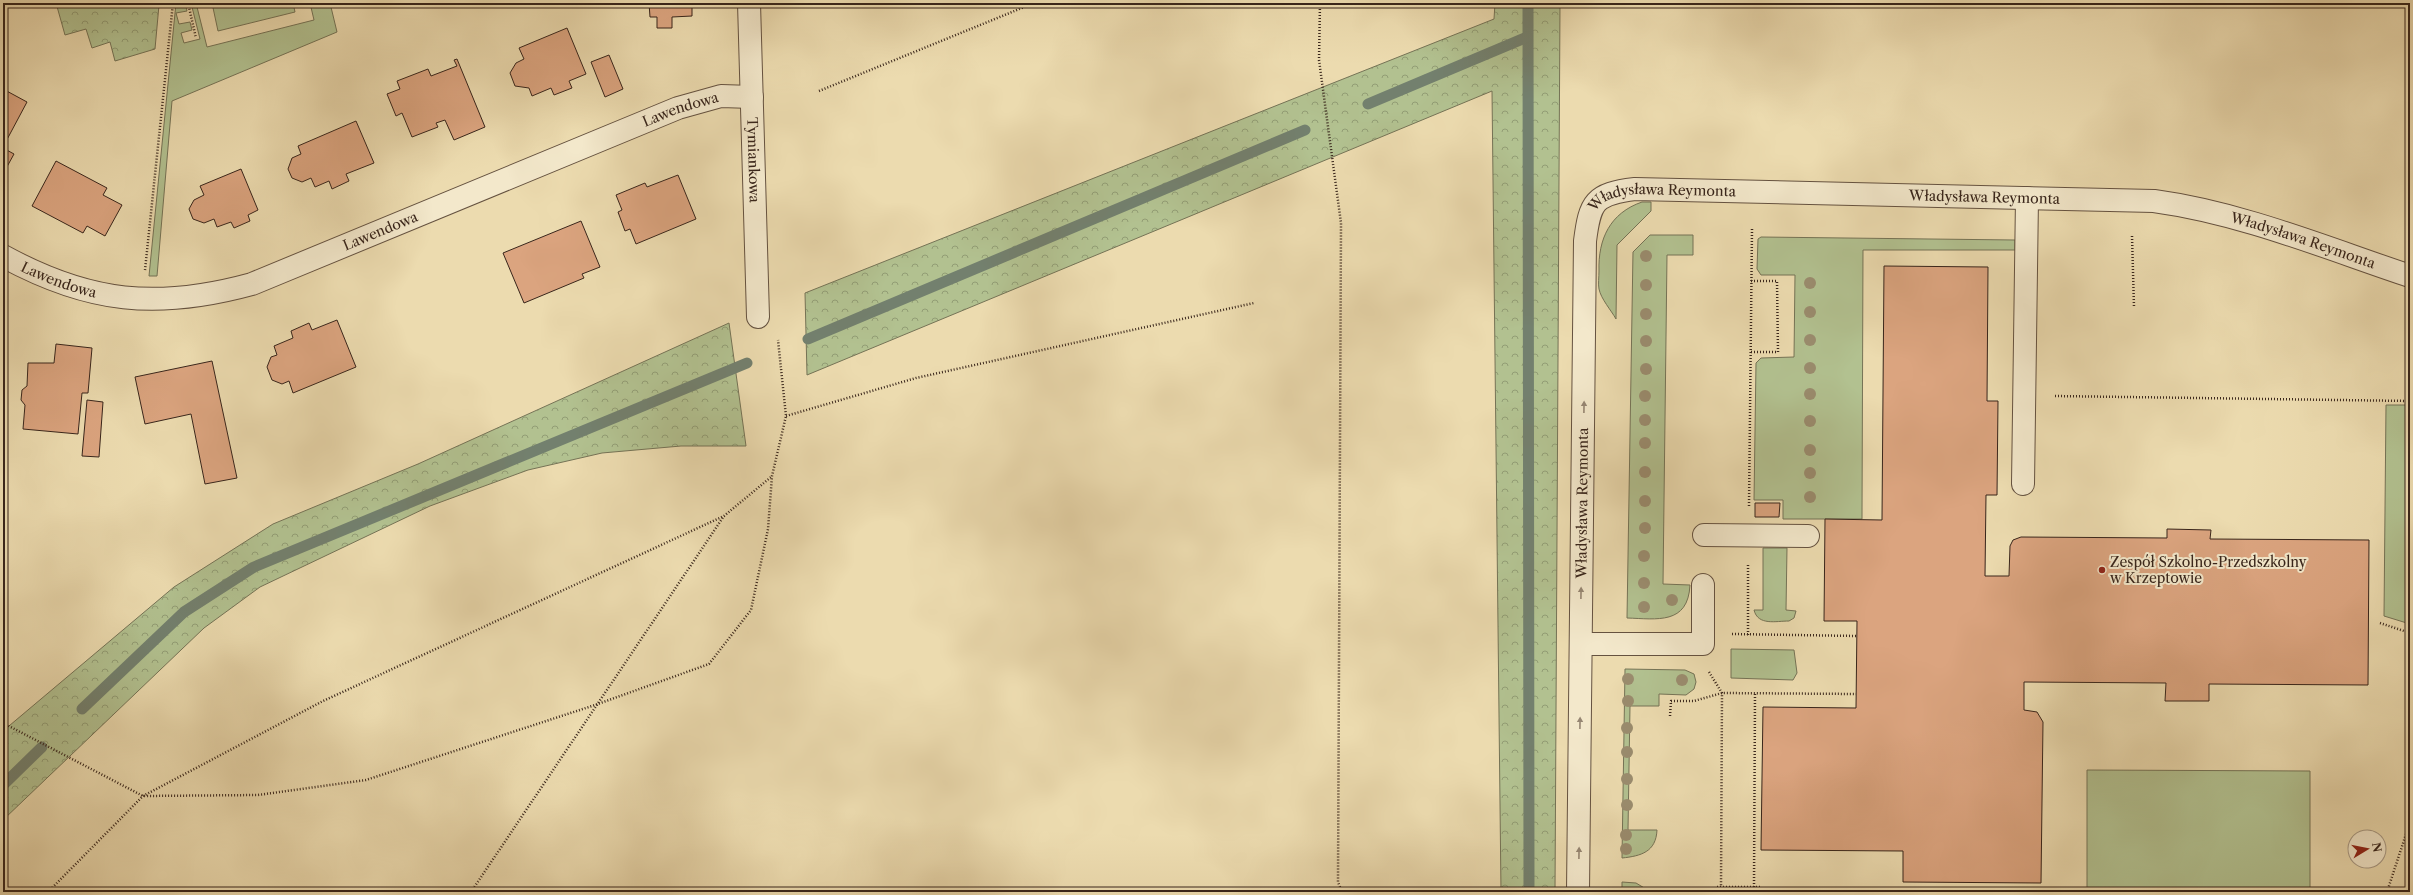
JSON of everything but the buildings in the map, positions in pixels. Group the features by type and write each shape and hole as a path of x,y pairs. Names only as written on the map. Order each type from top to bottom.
{"street":[{"name":"Tymiankowa","path":"749,3 758,317"},
{"name":"Lawendowa","path":"3,256 35,273 68,286 101,294 166,300 220,293 252,284 678,108 721,96 752,97"},
{"name":"Władysława Reymonta","path":"1578,892 1585,241 1588,217 1594,203 1614,192 1635,189 2154,201 2195,207 2240,219 2410,276"},
{"path":"2023,484 2027,198"},
{"path":"1704,535 1808,536"},
{"path":"1581,644 1703,639 1703,585"}],"path":[{"path":"145,272 173,3"},
{"path":"188,3 196,38"},
{"path":"819,91 1034,3"},
{"path":"1320,3 1319,60 1341,223 1338,882 1342,892"},
{"path":"1748,635 1752,229"},
{"path":"2132,236 2134,306"},
{"path":"1751,281 1777,281 1778,352 1751,352"},
{"path":"786,416 916,378 1254,302"},
{"path":"3,723 143,796 258,795 366,780 596,705 709,664 752,610 768,529 772,476 786,416 778,337 758,317"},
{"path":"2052,396 2410,401"},
{"path":"48,892 143,796 323,700 724,516 772,476"},
{"path":"471,892 724,516"},
{"path":"2380,623 2410,633"},
{"path":"1721,887 1722,693 1709,673 1703,639 1748,635 1857,636"},
{"path":"1670,716 1670,701 1694,701 1722,693 1856,694"},
{"path":"1754,887 1755,693"},
{"path":"2387,892 2410,822"},
{"path":"1716,892 1716,887 1760,887"}],"green space":[{"path":"56,3 167,3 167,5 159,5 155,49 115,61 110,42 92,48 86,29 65,35"},
{"path":"176,3 185,3 187,11 176,13 179,24 190,22 192,30 181,33 184,43 200,39 191,3 196,3 207,47 314,20 310,3 330,3 337,32 172,101 157,276 149,276"},
{"path":"212,3 293,3 295,12 218,31"},
{"path":"1495,3 1560,3 1555,892 1501,892 1492,91 807,375 805,293 1494,19"},
{"path":"1642,202 1651,202 1651,211 1617,245 1616,319 1604,301 1599,289 1599,259 1601,248 1608,229 1614,220 1631,207"},
{"path":"1650,235 1693,235 1693,255 1667,255 1663,584 1690,585 1688,598 1684,607 1669,617 1660,619 1627,618 1633,252"},
{"path":"1761,237 2015,240 2015,250 1863,250 1862,519 1783,519 1783,500 1754,500 1756,363 1761,358 1794,357 1795,275 1761,275 1757,269 1758,239"},
{"path":"729,323 746,446 681,446 602,453 528,470 430,506 260,587 204,628 3,820 3,731 174,587 273,524 418,464"},
{"path":"2386,405 2410,405 2410,624 2384,616"},
{"path":"1763,548 1787,548 1786,610 1796,611 1794,618 1789,621 1763,621 1756,615 1754,610 1763,610"},
{"path":"1731,649 1794,650 1797,673 1793,680 1731,678"},
{"path":"1625,669 1685,670 1694,674 1696,682 1694,689 1686,695 1659,694 1659,706 1630,706 1628,830 1657,830 1654,843 1646,852 1635,856 1622,858"},
{"path":"2087,770 2310,771 2310,892 2087,892"},
{"path":"1622,882 1636,883 1651,892 1622,892"}],"waterway":[{"path":"1528,3 1529,892"},
{"path":"1368,104 1527,37"},
{"path":"808,339 1305,130"},
{"path":"82,709 184,612 254,567 747,363"},
{"path":"3,785 42,747"}],"place":[{"name":"Zespół Szkolno-Przedszkolny w Krzeptowie","path":"2102,570"}]}
